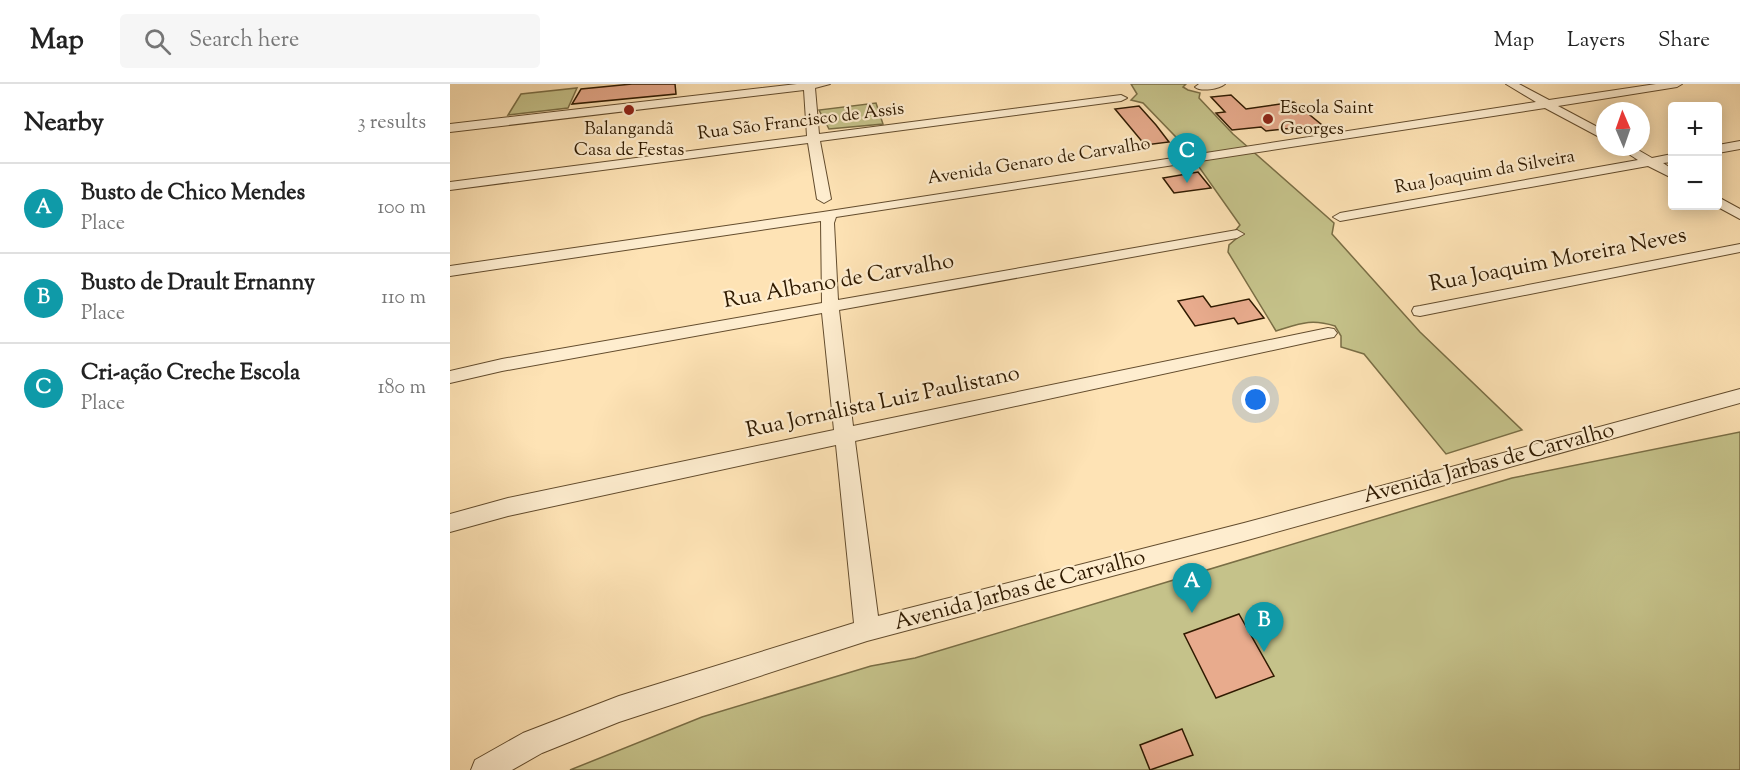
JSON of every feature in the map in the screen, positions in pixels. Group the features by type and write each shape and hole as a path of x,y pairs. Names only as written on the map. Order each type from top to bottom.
{"street":[{"path":"450,128 782,86 825,84"},
{"path":"1200,87 1220,84"},
{"path":"1511,84 1596,131"},
{"name":"Avenida Genaro de Carvalho","path":"1541,101 1629,84"},
{"name":"Avenida Genaro de Carvalho","path":"450,272 1245,146 1541,101 1677,84"},
{"path":"809,86 813,139 825,211 830,307 867,630"},
{"name":"Rua São Francisco de Assis","path":"450,186 1121,98"},
{"path":"1722,148 1740,145"},
{"path":"1722,150 1740,152"},
{"path":"1640,156 1668,172"},
{"name":"Rua Joaquim da Silveira","path":"1340,217 1668,159"},
{"path":"1722,204 1740,215"},
{"name":"Avenida Genaro de Carvalho","path":"450,260 825,211"},
{"name":"Rua Albano de Carvalho","path":"450,377 1237,234"},
{"name":"Rua Joaquim Moreira Neves","path":"1420,312 1740,248"},
{"name":"Rua Jornalista Luiz Paulistano","path":"450,523 508,507 1328,333"},
{"name":"Avenida Jarbas de Carvalho","path":"485,770 533,743 619,709 867,630 1244,532 1740,396"}],"shaded area":[{"path":"1131,84 1186,84 1183,87 1200,93 1199,98 1233,134 1334,223 1332,234 1420,332 1522,430 1446,454 1364,354 1341,347 1341,336 1335,326 1311,322 1276,331 1228,252 1229,245 1237,238 1235,231 1240,225 1199,167 1201,163 1143,103 1131,100 1137,94"},
{"path":"577,88 568,108 508,115 521,94"},
{"path":"876,103 883,124 829,129 819,110"},
{"path":"1740,432 1740,770 570,770 702,717 871,666 915,658 1512,478"}],"building":[{"path":"632,84 675,84 676,94 572,104 581,89"},
{"name":"Escola Saint Georges","path":"1231,95 1246,109 1294,102 1322,125 1266,131 1261,127 1232,130 1216,113 1225,112 1211,97"},
{"path":"1139,106 1169,142 1145,145 1115,109"},
{"path":"1198,172 1211,188 1174,193 1163,178"},
{"path":"1203,296 1211,307 1249,299 1264,318 1238,324 1234,318 1195,326 1178,301"},
{"path":"1239,614 1274,676 1216,698 1184,634"},
{"path":"1182,729 1193,755 1150,770 1140,745"}],"place":[{"name":"Balangandã Casa de Festas","path":"629,110"},
{"name":"Escola Saint Georges","path":"1268,119"},
{"name":"Cri-ação Creche Escola","path":"1187,183"},
{"name":"Busto de Chico Mendes","path":"1192,613"},
{"name":"Busto de Drault Ernanny","path":"1264,652"}]}
